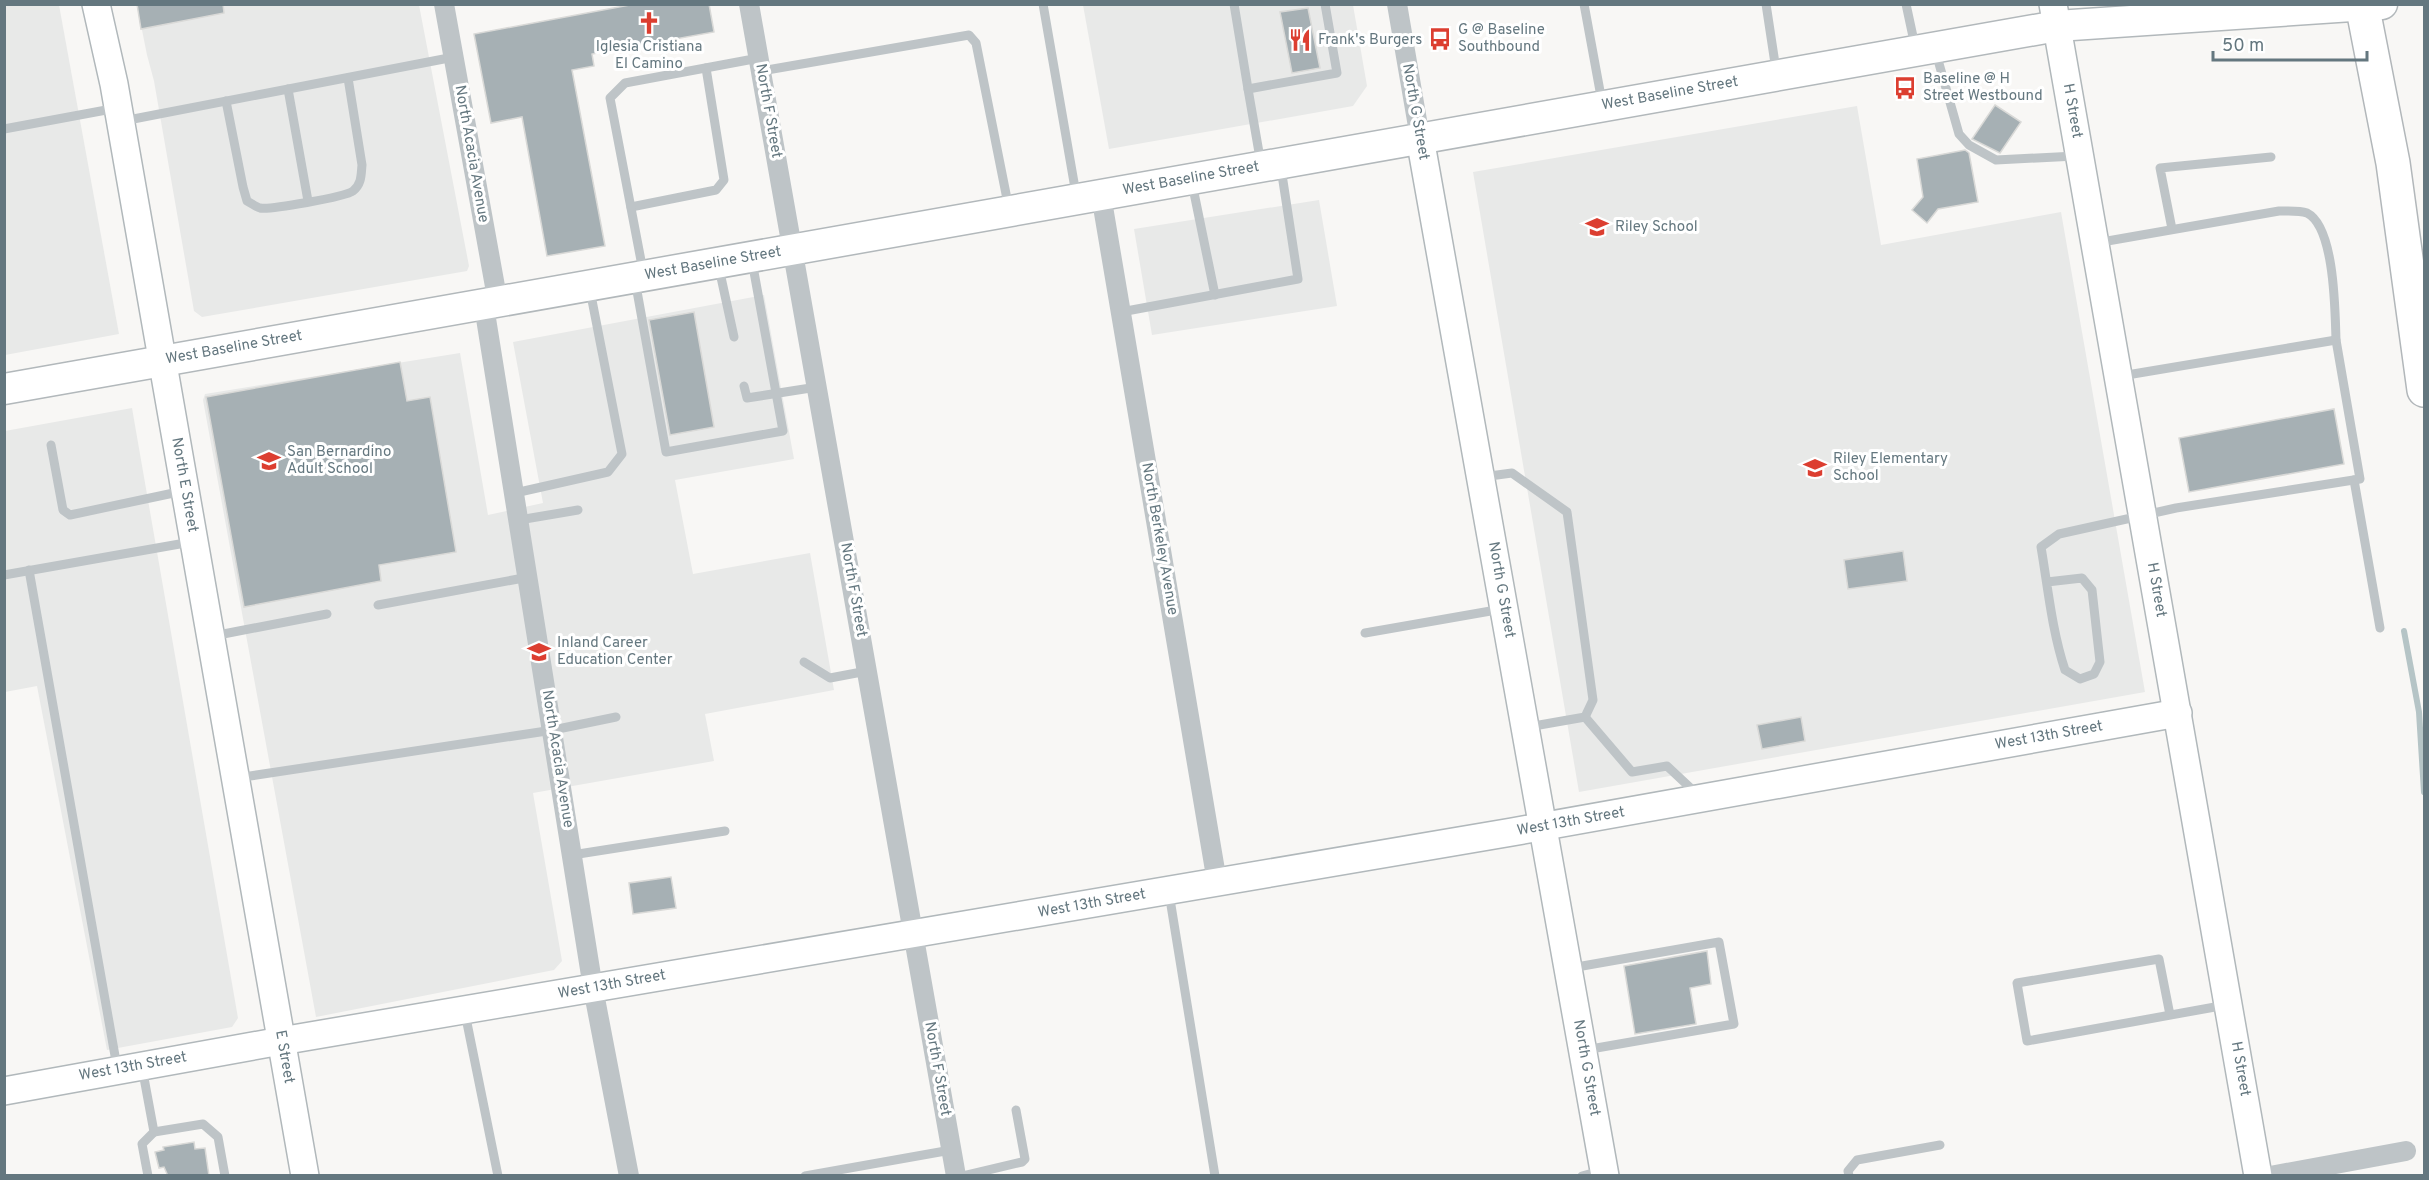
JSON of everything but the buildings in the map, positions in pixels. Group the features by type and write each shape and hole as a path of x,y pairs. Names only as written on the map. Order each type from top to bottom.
{"highway":[{"path":"2369,5 2424,390"}],"main road":[{"name":"West Baseline Street","path":"4,389 1925,49 2055,15 2224,13 2369,5"}],"street":[{"name":"North E Street","path":"96,4 119,115 268,966"},
{"name":"North Acacia Avenue","path":"444,4 491,304 519,520 593,988 629,1176"},
{"name":"North F Street","path":"749,4 956,1176"},
{"name":"North G Street","path":"1397,4 1582,1050 1597,1174"},
{"name":"H Street","path":"2055,15 2258,1176"},
{"name":"North Berkeley Avenue","path":"1089,197 1120,312 1217,882"},
{"name":"West 13th Street","path":"4,1091 281,1041 1543,827 2178,713"},
{"name":"E Street","path":"268,966 304,1176"},
{"path":"2270,1176 2406,1151"}],"lane":[{"path":"1043,4 1089,197"},
{"path":"1120,312 1294,282 1298,279 1271,165 1248,89 1234,4"},
{"path":"1248,89 1337,73 1325,4"},
{"path":"1584,4 1602,106"},
{"path":"1766,4 1777,75"},
{"path":"1906,4 1959,134 1970,145 1996,160 2079,156"},
{"path":"751,256 783,431 666,452 639,277 631,207 610,98 625,83 706,68 760,65 969,35 976,42 1009,211"},
{"path":"4,129 226,101 454,57"},
{"path":"631,207 716,190 724,180 706,68"},
{"path":"226,101 247,201 260,208 342,195 354,190 362,179 362,165 348,78"},
{"path":"288,89 308,201"},
{"path":"2172,229 2160,168 2271,157"},
{"path":"1192,180 1215,295"},
{"path":"2047,582 2082,578 2092,590 2100,662 2094,674 2080,679 2065,670 2060,655 2047,582 2042,547 2059,534 2176,508 2360,479 2336,340 2335,298 2324,232 2317,222 2308,214 2298,211 2279,211 2095,243"},
{"path":"718,263 734,337"},
{"path":"515,493 608,472 622,454 589,286"},
{"path":"2118,376 2336,340"},
{"path":"744,386 747,398 817,387"},
{"path":"51,445 63,510 70,514 185,491"},
{"path":"1481,477 1512,473 1567,512 1593,700 1585,717"},
{"path":"2354,480 2380,628"},
{"path":"519,520 578,510"},
{"path":"4,574 194,542"},
{"path":"29,570 130,1068 154,1132"},
{"path":"378,605 529,578"},
{"path":"1365,633 1505,609"},
{"path":"210,637 327,614"},
{"path":"804,662 830,678 867,671"},
{"path":"235,778 553,730 616,717"},
{"path":"1526,728 1585,717"},
{"path":"1585,717 1632,772 1667,766 1702,799"},
{"path":"572,855 725,831"},
{"path":"1168,891 1215,1176"},
{"path":"1568,969 1719,942 1734,1024 1582,1050"},
{"path":"2170,1015 2159,959 2017,983 2027,1041 2229,1005"},
{"path":"464,1010 498,1176"},
{"path":"963,1176 1022,1162 1025,1159 1016,1110"},
{"path":"148,1176 142,1144 154,1132 203,1124 218,1137 225,1176"},
{"path":"1849,1176 1848,1171 1857,1160 1940,1145"},
{"path":"805,1176 951,1150"}],"shaded area":[{"path":"5,5 59,5 119,334 5,355"},
{"path":"137,5 419,5 469,266 467,271 202,317 194,311 154,81"},
{"path":"1083,5 1353,5 1367,86 1353,106 1109,149"},
{"name":"Riley Elementary School","path":"1857,106 1881,245 2061,212 2145,692 1579,792 1473,172"},
{"path":"1319,200 1337,306 1152,335 1134,229"},
{"name":"Inland Career Education Center","path":"764,295 794,459 675,480 693,574 810,553 834,690 705,714 714,761 533,793 562,961 554,970 316,1017 203,400 205,394 460,353 488,515 543,503 513,342"},
{"path":"132,408 238,1018 232,1027 107,1050 37,686 5,692 5,431"}],"waterway":[{"path":"2404,631 2419,712 2424,792"}],"place":[{"name":"Iglesia Cristiana El Camino","path":"649,23"},
{"name":"G @ Baseline Southbound","path":"1440,39"},
{"name":"Frank's Burgers","path":"1300,40"},
{"name":"Baseline @ H Street Westbound","path":"1905,88"},
{"name":"Riley School","path":"1597,227"},
{"name":"San Bernardino Adult School","path":"269,461"},
{"name":"Riley Elementary School","path":"1815,468"},
{"name":"Inland Career Education Center","path":"539,652"}]}
